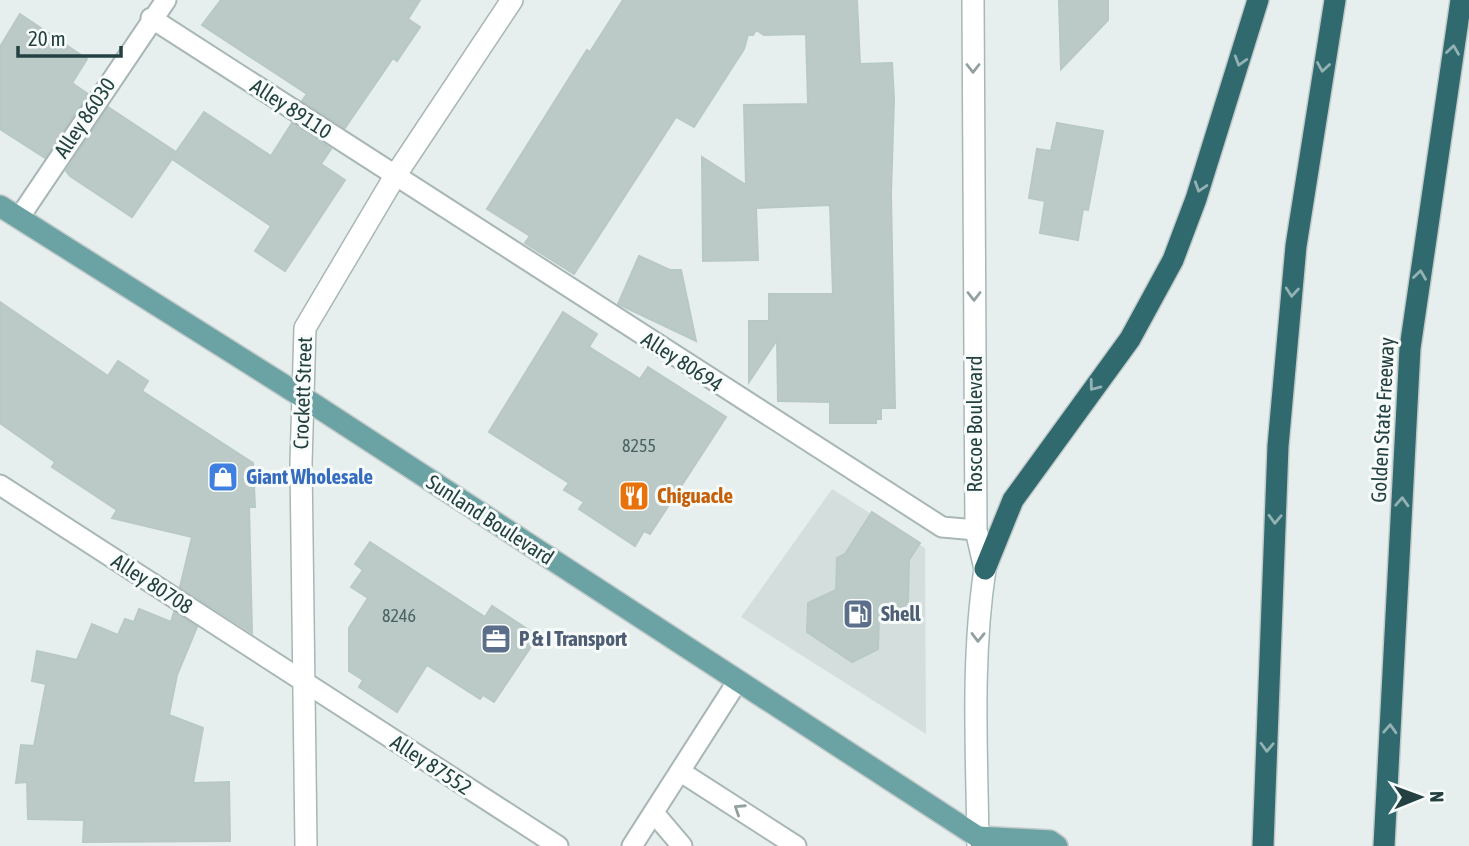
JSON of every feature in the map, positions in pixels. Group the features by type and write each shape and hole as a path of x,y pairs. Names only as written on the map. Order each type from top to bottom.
{"highway":[{"path":"985,569 1013,500 1130,339 1173,260 1200,186 1258,0"},
{"path":"1263,846 1278,446 1296,246 1335,0"},
{"name":"Golden State Freeway","path":"1384,846 1410,348 1461,0"}],"main road":[{"name":"Sunland Boulevard","path":"0,206 301,396 980,843 1050,841 1057,846"}],"street":[{"name":"Crockett Street","path":"306,846 301,396 305,328 395,176 512,0"},
{"name":"Roscoe Boulevard","path":"973,0 976,530 985,569 978,617 976,751 980,843"}],"lane":[{"name":"Alley 86030","path":"19,218 151,18 166,0"},
{"name":"Alley 89110","path":"151,18 395,176"},
{"name":"Alley 80694","path":"395,176 942,527 976,530"},
{"name":"Alley 80708","path":"0,485 304,683"},
{"path":"632,846 737,682"},
{"name":"Alley 87552","path":"304,683 558,846"},
{"path":"681,772 796,846"},
{"path":"654,813 682,846"}],"shaded area":[{"path":"832,489 925,548 926,734 741,617"}],"building":[{"path":"221,0 420,0 408,19 420,27 397,61 393,58 345,128 302,101 307,94 202,25"},
{"path":"623,0 857,0 860,64 892,63 894,99 891,194 895,408 881,408 881,419 876,419 876,423 830,423 830,402 778,401 777,340 749,382 749,321 769,321 769,294 833,294 830,205 756,208 758,260 703,261 702,157 746,185 744,105 808,104 806,34 764,35 756,30 753,35 748,35 744,49 694,127 676,117 574,274 525,243 530,236 487,209 587,50 590,52"},
{"path":"1059,0 1108,0 1108,20 1061,69"},
{"path":"20,14 87,59 72,83 88,94 45,158 0,129 0,47"},
{"path":"108,107 176,152 204,112 271,156 292,123 331,149 321,164 345,180 285,271 255,251 271,226 172,159 132,217 70,176 66,171"},
{"path":"1057,123 1103,131 1088,210 1083,209 1078,240 1040,233 1045,201 1029,198 1037,149 1051,151"},
{"path":"639,256 670,270 681,270 696,341 618,304"},
{"path":"0,302 108,376 118,361 148,381 142,391 253,463 255,507 249,507 252,633 180,587 192,537 112,518 117,510 52,467 55,462 0,423"},
{"path":"563,312 597,334 589,347 640,379 648,367 726,417 650,534 644,531 635,546 579,509 584,502 564,490 569,483 489,432"},
{"path":"872,512 920,543 909,560 908,604 879,617 878,649 852,662 807,632 808,603 836,590 837,558 845,554"},
{"path":"370,542 485,617 492,606 538,636 494,702 483,695 480,699 427,665 397,712 359,687 363,680 349,671 349,628 368,598 351,587 363,570 355,564"},
{"path":"139,609 171,622 174,612 197,627 177,675 169,715 203,728 193,783 229,782 230,841 83,842 84,820 28,819 27,782 16,783 21,745 34,746 46,684 32,681 37,651 77,660 92,624 118,635 125,619 134,622"}],"place":[{"name":"Giant Wholesale","path":"223,477"},
{"name":"Chiguacle","path":"634,496"},
{"name":"Shell","path":"858,614"},
{"name":"P & I Transport","path":"496,639"}]}
